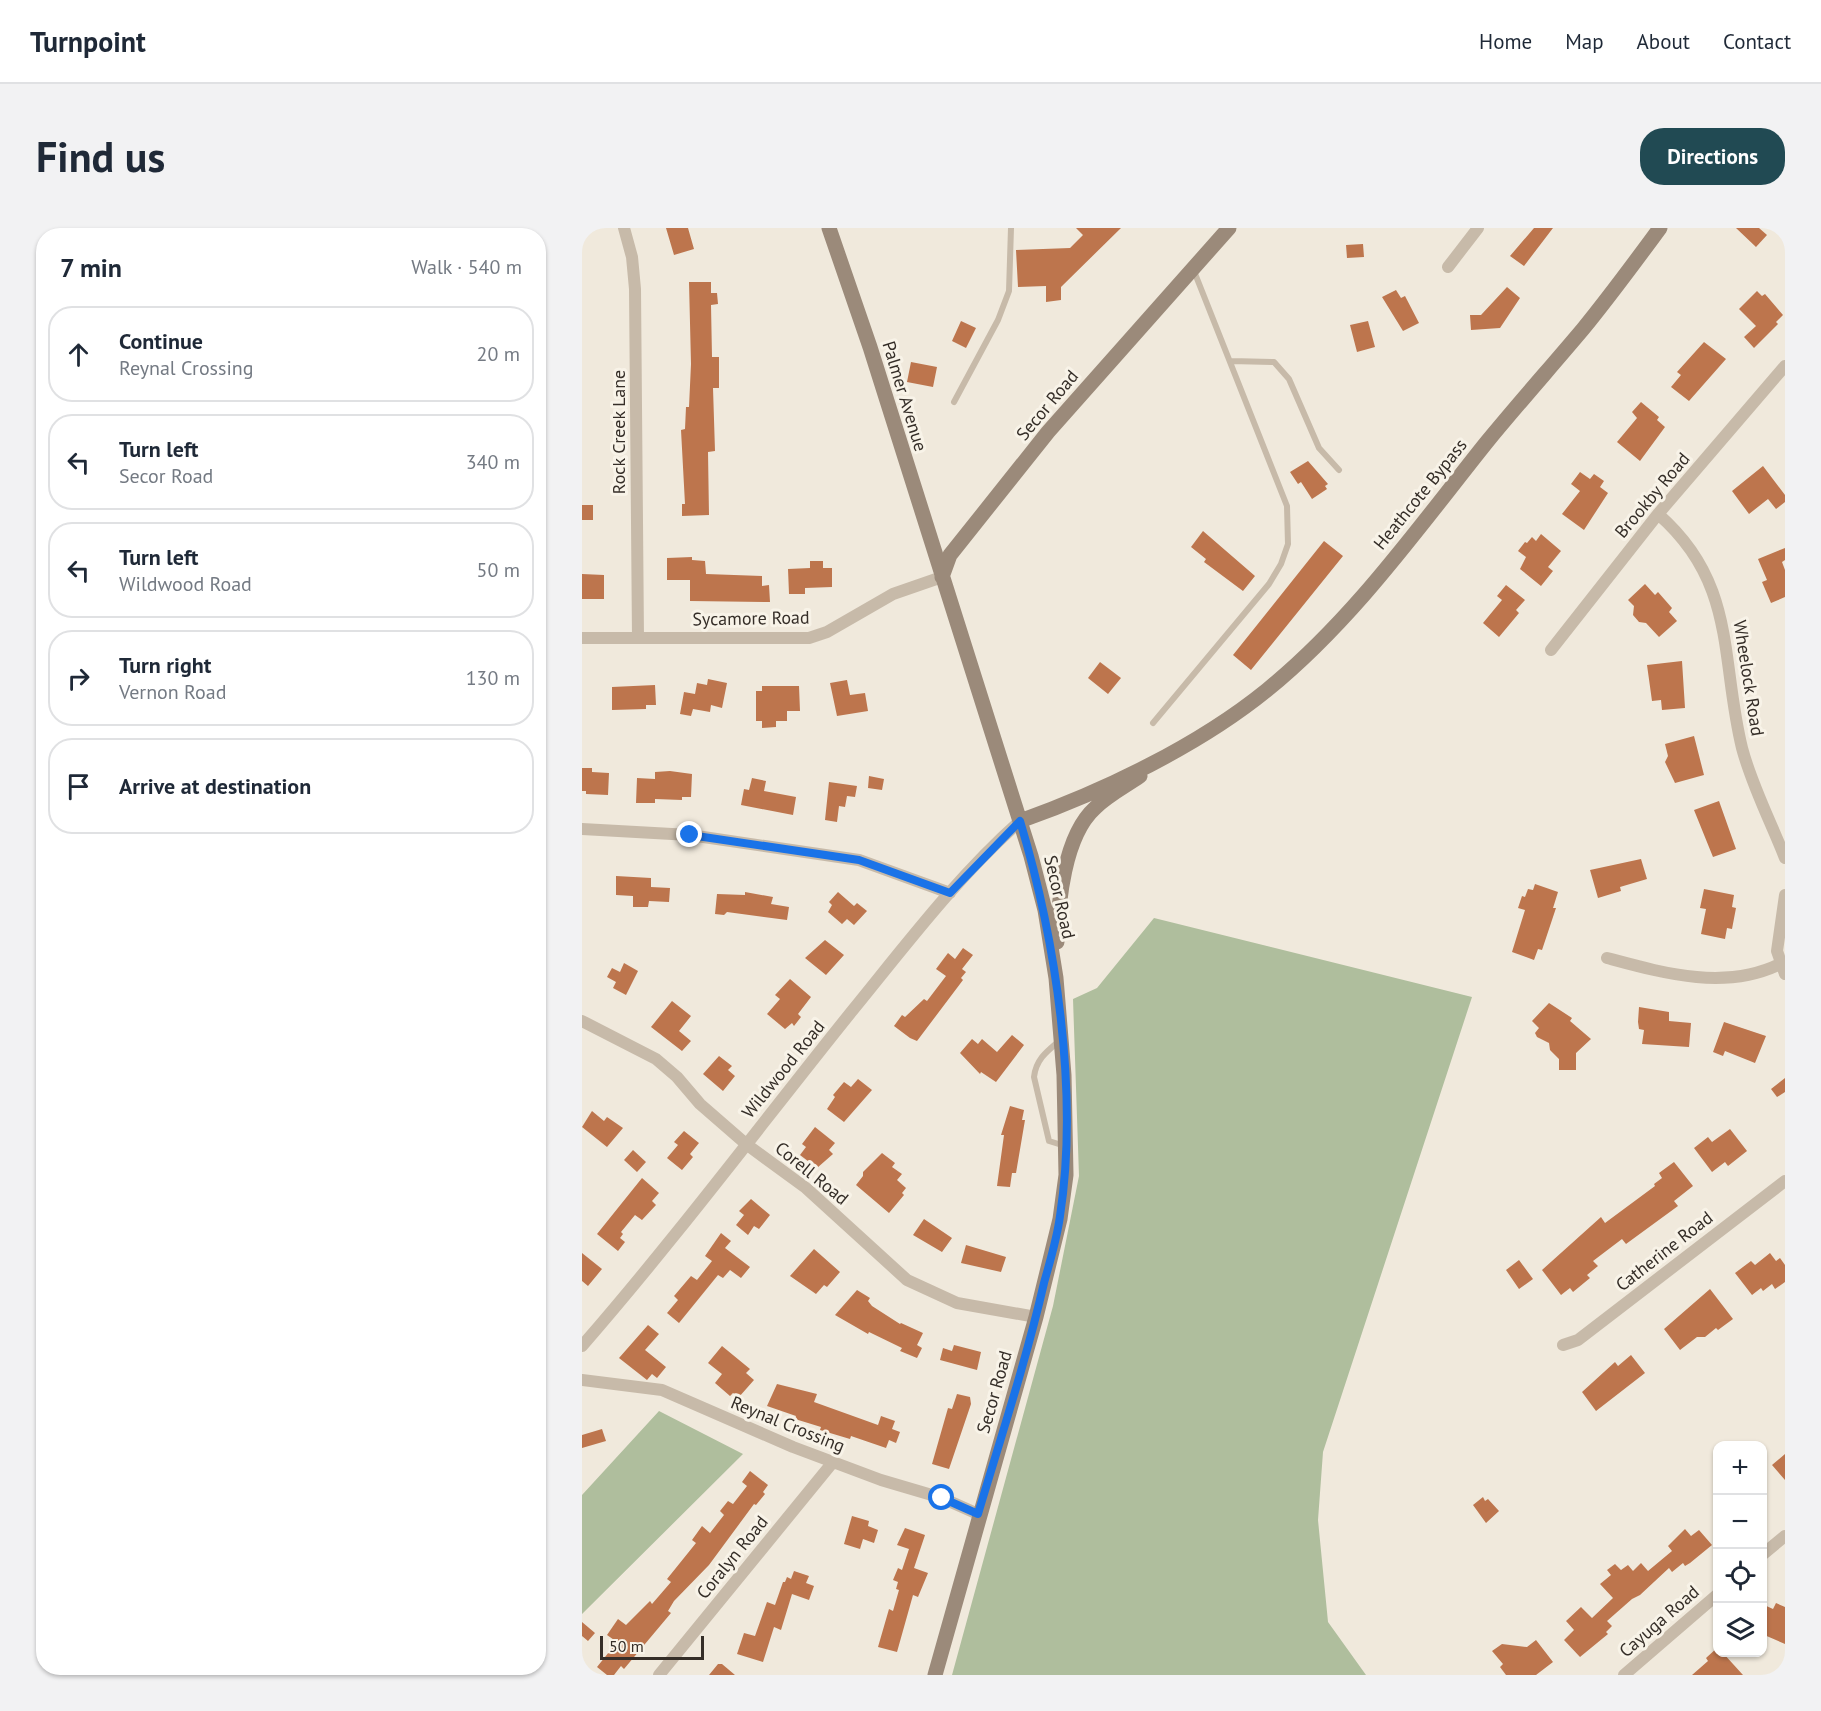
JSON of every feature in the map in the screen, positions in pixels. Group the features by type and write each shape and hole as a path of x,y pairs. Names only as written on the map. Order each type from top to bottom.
{"main road":[{"name":"Palmer Avenue","path":"829,228 870,347 942,577"},
{"name":"Secor Road","path":"934,1675 1036,1317 1060,1219 1066,1146 1056,978 1045,910 1020,821 942,577 950,555 1048,432 1229,228"},
{"name":"Heathcote Bypass","path":"1177,750 1228,718 1269,688 1343,618 1521,400 1584,328 1660,228"},
{"path":"1020,821 1053,810 1177,750"},
{"path":"1056,978 1059,902 1067,864 1077,836 1094,808 1177,750"}],"street":[{"name":"Rock Creek Lane","path":"624,228 632,257 635,289 638,638"},
{"path":"1448,267 1478,228"},
{"name":"Brookby Road","path":"1551,650 1658,514 1785,366"},
{"name":"Wheelock Road","path":"1658,514 1677,531 1694,554 1718,602 1742,748 1785,858"},
{"name":"Sycamore Road","path":"582,638 809,638 827,632 893,594 942,577"},
{"name":"Wildwood Road","path":"582,1346 650,1268 746,1144 950,893 1020,821"},
{"path":"582,829 690,835 859,860 950,893"},
{"path":"1607,958 1694,977 1723,979 1782,969 1777,951 1785,895"},
{"name":"Corell Road","path":"582,1021 656,1059 677,1077 700,1104 746,1144 806,1188 907,1280 957,1303 1036,1317"},
{"name":"Catherine Road","path":"1563,1346 1578,1340 1785,1181"},
{"name":"Reynal Crossing","path":"582,1380 662,1390 833,1462 942,1498 978,1514"},
{"name":"Coralyn Road","path":"660,1675 833,1462"},
{"path":"1767,1551 1785,1536"},
{"name":"Cayuga Road","path":"1624,1675 1713,1598"}],"lane":[{"path":"954,402 998,320 1009,291 1011,228"},
{"path":"1153,723 1269,584 1281,564 1288,544 1288,517 1282,489 1194,270"},
{"path":"1231,361 1274,362 1289,379 1319,448 1339,470"},
{"path":"1061,1039 1042,1056 1035,1068 1034,1077 1049,1141 1066,1146"}],"green space":[{"path":"1154,918 1472,997 1323,1452 1318,1520 1328,1622 1366,1675 952,1675 1053,1306 1079,1176 1073,999 1097,988"},
{"path":"659,1411 743,1454 582,1614 582,1495"}],"building":[{"path":"666,228 688,228 694,249 674,255"},
{"path":"1076,228 1121,228 1061,287 1061,300 1046,302 1046,286 1018,287 1016,250 1070,248 1083,235"},
{"path":"1534,228 1553,228 1524,266 1510,256"},
{"path":"1736,228 1759,228 1767,235 1756,247"},
{"path":"1363,244 1364,257 1347,258 1346,245"},
{"path":"689,282 711,282 711,293 717,293 718,304 711,305 712,357 719,357 719,388 713,388 715,451 708,452 709,515 682,516 682,504 685,504 681,430 685,429 686,407 689,407 691,364"},
{"path":"1507,287 1520,298 1500,328 1471,330 1470,315 1481,315"},
{"path":"1396,290 1401,298 1405,296 1419,323 1403,331 1382,297"},
{"path":"1757,291 1762,296 1765,294 1783,315 1776,322 1778,324 1754,348 1744,337 1756,326 1739,309"},
{"path":"961,321 976,328 966,348 952,341"},
{"path":"1368,321 1375,347 1357,352 1350,325"},
{"path":"1704,342 1726,359 1689,401 1671,387 1681,375 1677,372"},
{"path":"911,362 937,367 933,387 907,382"},
{"path":"1641,402 1659,417 1657,420 1665,427 1640,461 1617,442 1637,418 1632,412"},
{"path":"1308,461 1328,484 1325,486 1327,489 1312,499 1301,482 1298,484 1290,472"},
{"path":"1763,466 1785,495 1785,502 1776,509 1768,499 1749,514 1732,491"},
{"path":"1580,472 1590,479 1594,474 1604,481 1600,487 1608,493 1584,530 1562,514 1580,491 1571,484"},
{"path":"582,505 593,505 593,520 582,520"},
{"path":"1203,531 1255,576 1243,591 1204,562 1206,559 1191,547"},
{"path":"1541,534 1561,551 1548,567 1553,571 1541,586 1520,569 1526,557 1518,551 1525,542 1527,543 1532,537 1536,541"},
{"path":"1324,541 1343,556 1251,670 1233,655"},
{"path":"1785,548 1785,560 1782,562 1785,570 1785,597 1771,603 1762,582 1767,580 1758,559"},
{"path":"692,557 692,560 705,561 706,574 762,576 762,586 769,585 770,602 690,601 690,580 667,580 667,558"},
{"path":"810,561 823,561 823,568 832,568 832,587 805,588 805,594 789,594 788,569 810,568"},
{"path":"582,574 604,575 604,599 582,599"},
{"path":"1645,584 1655,595 1658,592 1672,608 1669,612 1677,621 1659,637 1646,623 1639,622 1633,615 1634,606 1628,600"},
{"path":"1506,585 1525,600 1516,610 1519,613 1499,637 1483,623 1502,600 1497,596"},
{"path":"1682,661 1685,708 1662,710 1661,700 1652,701 1647,665"},
{"path":"1100,662 1121,678 1108,694 1088,678"},
{"path":"708,679 727,683 722,708 711,705 710,712 693,709 691,716 680,714 684,692 695,694 697,683 707,685"},
{"path":"847,680 850,695 865,693 868,711 837,716 830,683"},
{"path":"655,685 656,705 646,705 646,709 612,710 612,687"},
{"path":"762,686 799,686 800,711 787,711 787,721 776,721 776,727 762,728 762,721 756,721 756,691 762,691"},
{"path":"1694,736 1704,775 1675,783 1665,762 1668,756 1665,744"},
{"path":"582,768 592,768 592,772 609,773 608,795 586,794 586,791 582,791"},
{"path":"670,771 692,774 691,797 682,797 682,800 655,799 655,803 636,803 637,778 655,779 655,772"},
{"path":"869,776 884,779 882,790 868,788"},
{"path":"752,778 766,781 764,791 796,797 793,815 741,805 744,789 749,790"},
{"path":"829,782 857,786 855,797 847,796 845,807 839,806 837,822 825,820"},
{"path":"1719,801 1736,849 1713,857 1694,810"},
{"path":"1641,859 1647,879 1620,887 1621,891 1598,898 1590,870"},
{"path":"616,876 651,878 651,887 670,888 669,902 649,901 648,907 633,907 633,896 616,895"},
{"path":"1535,884 1558,892 1553,908 1556,908 1542,950 1538,949 1534,960 1512,952 1525,910 1518,908 1522,896 1525,897 1528,889 1533,890"},
{"path":"1704,889 1734,895 1732,907 1736,908 1732,929 1727,928 1725,939 1701,934 1706,909 1700,908"},
{"path":"745,892 773,897 771,904 789,907 787,920 727,912 724,915 715,914 717,894 745,895"},
{"path":"838,892 854,906 857,903 867,911 854,925 847,919 842,924 828,912 832,905 829,902"},
{"path":"825,940 844,955 826,975 805,958"},
{"path":"963,948 973,955 962,969 966,972 961,978 963,980 917,1041 910,1038 894,1026 902,1015 905,1017 924,999 927,1001 946,976 936,969 948,953 955,959"},
{"path":"624,963 638,971 626,995 613,988 616,982 607,977 612,968 620,972"},
{"path":"790,979 811,997 798,1014 801,1017 794,1026 792,1023 785,1029 767,1014 780,999 775,995"},
{"path":"672,1001 691,1016 679,1031 691,1041 682,1051 651,1027"},
{"path":"1549,1003 1572,1018 1570,1021 1591,1039 1576,1053 1576,1070 1559,1070 1559,1059 1550,1050 1549,1043 1537,1037 1535,1033 1539,1028 1532,1021"},
{"path":"1639,1007 1669,1012 1669,1021 1691,1023 1689,1047 1642,1044 1644,1030 1639,1029"},
{"path":"1724,1022 1766,1036 1755,1063 1725,1051 1723,1056 1713,1052"},
{"path":"1012,1035 1024,1045 996,1082 981,1072 980,1074 960,1053 972,1039 978,1044 982,1039 997,1052"},
{"path":"719,1056 732,1066 728,1070 735,1076 723,1091 703,1074"},
{"path":"1785,1078 1785,1092 1777,1097 1771,1089"},
{"path":"858,1079 872,1090 844,1122 827,1109 835,1097 833,1095 844,1082 851,1087"},
{"path":"1010,1106 1024,1110 1022,1120 1025,1120 1016,1173 1012,1173 1010,1187 997,1186 1004,1135 1001,1135"},
{"path":"592,1111 604,1121 607,1117 623,1128 607,1147 582,1127"},
{"path":"815,1127 835,1143 829,1150 833,1154 817,1168 800,1155 806,1147 802,1144"},
{"path":"1730,1129 1747,1151 1728,1166 1725,1162 1712,1172 1694,1148 1708,1137 1712,1142"},
{"path":"684,1131 699,1143 690,1154 693,1157 682,1170 667,1158 678,1145 674,1142"},
{"path":"633,1150 646,1162 637,1172 624,1160"},
{"path":"882,1153 895,1163 892,1167 902,1174 897,1180 906,1188 902,1193 904,1195 889,1213 856,1185 863,1176 863,1172"},
{"path":"1674,1162 1693,1186 1674,1201 1678,1206 1626,1244 1622,1239 1593,1261 1598,1266 1587,1275 1590,1278 1573,1292 1570,1288 1561,1295 1542,1270 1601,1217 1605,1223 1655,1186 1654,1184 1662,1178 1659,1173"},
{"path":"642,1178 659,1193 652,1201 656,1205 642,1220 635,1215 621,1232 623,1234 620,1238 625,1242 618,1251 597,1234"},
{"path":"751,1199 770,1215 759,1229 754,1226 748,1235 736,1225 744,1215 739,1211"},
{"path":"924,1219 952,1238 942,1252 913,1235"},
{"path":"721,1233 731,1241 725,1248 750,1267 741,1278 730,1270 723,1278 718,1275 679,1323 667,1313 678,1300 674,1296 691,1276 697,1280 712,1261 705,1256"},
{"path":"966,1245 1006,1257 1001,1272 961,1263"},
{"path":"814,1249 840,1272 827,1287 824,1285 816,1294 790,1276"},
{"path":"582,1253 602,1269 588,1286 582,1281"},
{"path":"1770,1253 1776,1261 1780,1258 1785,1265 1785,1282 1775,1289 1772,1284 1763,1291 1761,1288 1752,1295 1735,1273 1751,1261 1755,1265"},
{"path":"1519,1260 1533,1279 1519,1289 1506,1270"},
{"path":"1710,1289 1733,1319 1705,1337 1697,1337 1680,1350 1664,1329"},
{"path":"857,1290 870,1298 868,1301 872,1306 900,1324 923,1333 917,1345 922,1348 917,1358 900,1351 902,1348 869,1332 868,1334 835,1315"},
{"path":"648,1325 659,1334 645,1350 666,1367 657,1378 652,1374 647,1380 619,1358"},
{"path":"954,1345 981,1352 977,1370 940,1360 943,1348 952,1351"},
{"path":"722,1346 750,1369 746,1373 754,1380 739,1397 733,1393 730,1396 715,1383 722,1374 708,1363"},
{"path":"1631,1355 1645,1373 1596,1411 1582,1392 1615,1362 1618,1366"},
{"path":"777,1384 817,1394 814,1402 878,1425 881,1416 895,1421 892,1429 900,1432 896,1443 889,1440 886,1448 851,1436 850,1439 820,1430 821,1427 795,1419 796,1416 767,1406"},
{"path":"957,1394 970,1397 971,1404 949,1469 932,1464 948,1408 952,1409"},
{"path":"602,1429 606,1441 582,1448 582,1435"},
{"path":"1785,1454 1785,1480 1772,1465"},
{"path":"750,1471 768,1485 763,1492 765,1494 756,1505 754,1504 709,1565 674,1601 668,1611 671,1613 624,1669 621,1666 614,1675 607,1675 597,1667 617,1642 607,1635 618,1619 626,1625 650,1601 652,1604 671,1582 667,1579 696,1543 692,1540 702,1526 710,1533 724,1515 720,1511 728,1501 733,1504 747,1486 742,1482"},
{"path":"1483,1497 1499,1511 1486,1523 1473,1505"},
{"path":"852,1516 869,1521 868,1526 878,1530 874,1543 863,1539 860,1549 844,1544"},
{"path":"905,1528 925,1535 914,1568 928,1573 918,1597 913,1595 897,1652 878,1647 889,1609 893,1611 899,1590 896,1589 898,1582 893,1580 898,1568 902,1570 909,1549 897,1545"},
{"path":"1685,1529 1691,1536 1699,1530 1712,1545 1685,1566 1683,1563 1672,1572 1669,1568 1640,1595 1632,1599 1607,1621 1612,1626 1606,1632 1608,1634 1580,1657 1564,1640 1574,1630 1566,1621 1581,1607 1592,1618 1613,1598 1600,1584 1611,1575 1607,1570 1615,1564 1621,1570 1628,1565 1633,1571 1641,1563 1648,1571 1672,1551 1668,1546"},
{"path":"794,1571 809,1576 806,1583 814,1586 809,1600 792,1594 781,1630 774,1627 763,1662 737,1654 744,1633 755,1636 767,1602 775,1605 783,1582 787,1577 791,1579"},
{"path":"1776,1603 1785,1607 1785,1644 1767,1636 1767,1606 1773,1609"},
{"path":"582,1622 595,1633 588,1641 582,1636"},
{"path":"1536,1640 1553,1662 1536,1675 1506,1675 1500,1667 1503,1664 1492,1651 1502,1644 1527,1647"},
{"path":"1713,1652 1713,1657 1727,1657 1743,1675 1692,1675 1708,1661 1706,1658"},
{"path":"718,1664 722,1664 735,1675 709,1675"}],"route":[{"path":"690,835 859,860 950,893 1020,821 1045,910 1056,978 1064,1075 1066,1175 1060,1219 1036,1317 978,1514 942,1498"}]}
